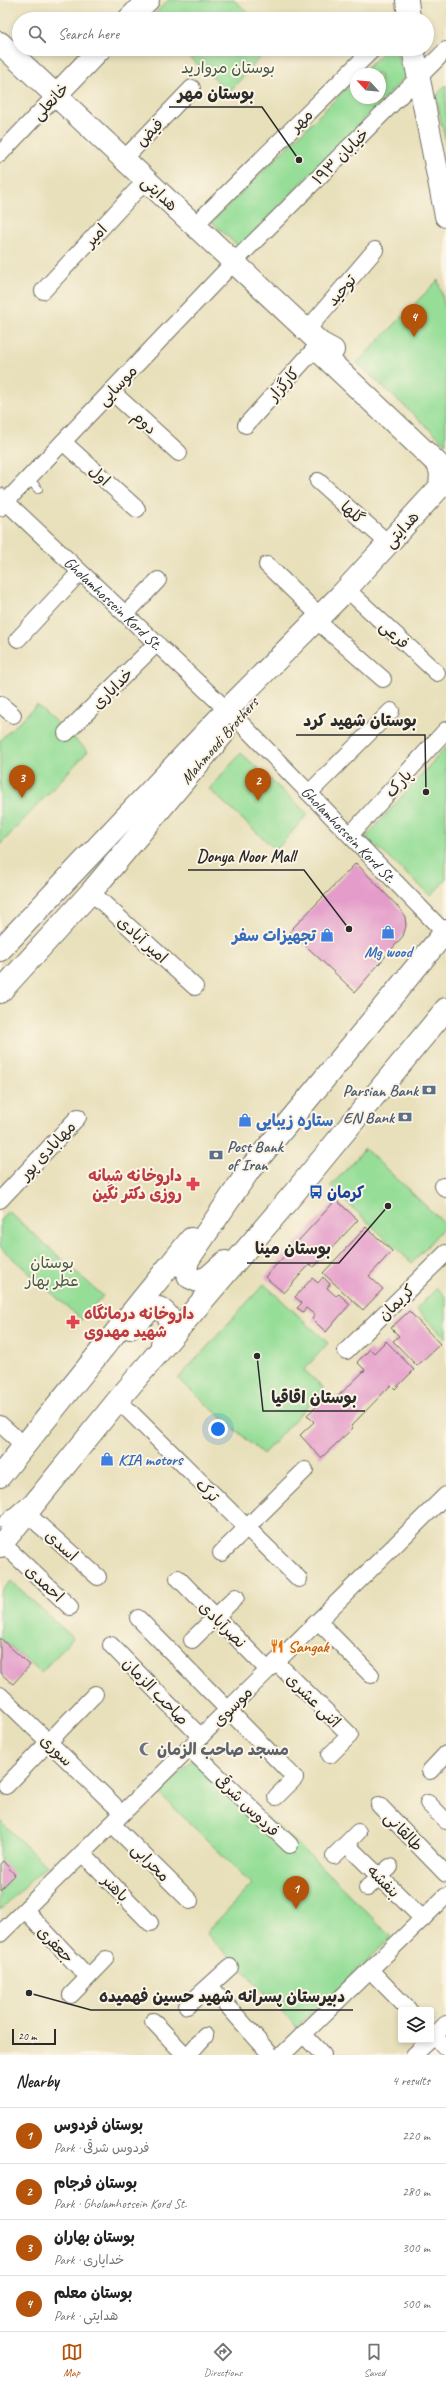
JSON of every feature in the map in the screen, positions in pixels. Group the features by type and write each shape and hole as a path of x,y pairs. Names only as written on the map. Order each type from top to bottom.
{"main road":[{"path":"136,12 148,0"},
{"name":"هدایتی","path":"1,47 56,95 314,336 331,348 446,459"},
{"name":"خانعلی","path":"56,95 93,56"},
{"path":"414,56 446,216"},
{"name":"هدایتی","path":"231,714 322,621 388,543 440,487 441,473 438,464 323,355 314,336"},
{"path":"322,621 354,596 446,496"},
{"name":"Mahmoodi Brothers","path":"0,992 91,892 231,714"},
{"name":"Mahmoodi Brothers","path":"0,950 231,714"},
{"path":"0,1476 26,1447 85,1370 445,932"},
{"path":"118,1400 295,1192 446,1009"},
{"path":"250,1169 188,1260 186,1270 189,1277 198,1281 208,1277 295,1192"},
{"path":"1,1537 26,1513 152,1360 168,1336 171,1322 168,1314 159,1308 150,1310 85,1370"}],"street":[{"name":"خیابان ۱۹۳","path":"234,262 446,50"},
{"name":"مهر","path":"195,225 366,56"},
{"name":"فیض","path":"124,159 192,88"},
{"name":"خانعلی","path":"0,154 56,95"},
{"name":"امیر","path":"43,291 146,180"},
{"name":"توحید","path":"314,336 375,250"},
{"name":"موسایی","path":"2,502 33,484 63,442 234,262"},
{"name":"کارگزار","path":"246,425 314,336"},
{"name":"دوم","path":"111,391 179,453"},
{"name":"اول","path":"63,442 137,509"},
{"name":"گلها","path":"318,480 388,543"},
{"name":"Gholamhossein Kord St.","path":"2,502 126,614 231,714 445,932"},
{"path":"268,565 322,621 383,679"},
{"path":"18,639 80,572"},
{"path":"126,614 158,580"},
{"name":"فرعی","path":"354,596 437,673"},
{"name":"خدایاری","path":"66,733 157,643"},
{"path":"0,704 13,715"},
{"path":"309,793 391,711"},
{"name":"پارک","path":"350,836 446,730"},
{"name":"امیر آبادی","path":"91,892 195,987"},
{"name":"مهابادی پور","path":"0,1200 78,1117"},
{"name":"کریمان","path":"346,1351 446,1253"},
{"name":"ترک","path":"118,1400 299,1580"},
{"path":"0,1424 26,1447"},
{"path":"221,1553 305,1470"},
{"name":"موسوی","path":"0,1934 446,1495"},
{"name":"اسدی","path":"26,1513 98,1577"},
{"name":"احمدی","path":"1,1537 70,1607"},
{"name":"نصرآبادی","path":"178,1578 216,1617 272,1666"},
{"path":"192,1640 236,1597"},
{"path":"138,1618 227,1711 295,1778 276,1797"},
{"path":"318,1621 371,1675"},
{"name":"صاحب الزمان","path":"111,1644 201,1737"},
{"name":"اثنی عشری","path":"272,1666 350,1735 330,1755"},
{"path":"6,1786 95,1694"},
{"name":"سوری","path":"0,1695 114,1805"},
{"name":"فردوس شرقی","path":"189,1748 290,1845"},
{"path":"430,1771 446,1754"},
{"path":"428,1803 446,1821"},
{"name":"طالقانی","path":"379,1805 446,1874"},
{"name":"محرابی","path":"112,1824 190,1901"},
{"path":"334,1856 358,1832"},
{"name":"بنفشه","path":"346,1844 385,1872 422,1919"},
{"name":"باهنر","path":"82,1853 150,1923"},
{"path":"367,1888 385,1872"},
{"path":"282,2055 422,1919 444,1902"},
{"name":"جعفری","path":"25,1910 88,1977"},
{"name":"جعفری","path":"71,1995 106,1959"},
{"path":"187,2006 230,1967"},
{"path":"370,1970 406,2007"},
{"path":"210,1986 271,2055"},
{"path":"153,2021 186,2055 205,2036"},
{"path":"434,2034 446,2024"},
{"path":"303,2034 323,2055"},
{"path":"434,2039 446,2048"},
{"path":"414,2055 425,2043"}],"lane":[{"path":"1,1537 52,1481"}],"green space":[{"path":"168,0 234,0 247,12 157,12"},
{"name":"بوستان مروارید","path":"188,56 262,56 229,92"},
{"path":"380,56 398,56 405,77 386,96 386,68 367,68"},
{"path":"350,85 350,104 379,104 239,247 212,222"},
{"path":"446,85 446,145 436,96"},
{"path":"438,280 446,311 446,444 357,363"},
{"path":"37,705 88,751 0,845 0,740"},
{"path":"446,747 446,879 431,896 366,837"},
{"path":"241,753 308,814 276,850 209,789"},
{"path":"365,1149 446,1225 412,1263 330,1187"},
{"name":"بوستان عطر بهار","path":"8,1211 103,1296 82,1320 0,1247 0,1220"},
{"path":"264,1284 328,1343 304,1370 324,1388 263,1454 178,1379"},
{"path":"437,1288 446,1297 446,1338 416,1309"},
{"path":"11,1581 73,1638 41,1673 0,1637 0,1593"},
{"path":"193,1759 296,1842 392,1937 297,2027 206,1933 252,1884 160,1794"},
{"path":"0,1820 46,1866 0,1910"}],"building":[{"path":"356,863 401,910 405,917 406,926 403,936 355,992 290,931"},
{"path":"336,1200 358,1220 314,1267 310,1264 284,1293 265,1277"},
{"path":"366,1227 392,1251 369,1276 383,1289 363,1310 323,1273"},
{"path":"323,1277 330,1284 327,1288 336,1296 339,1294 350,1304 326,1332 312,1319 315,1315 306,1308 303,1312 297,1308 302,1303 295,1297 312,1278 318,1283"},
{"path":"409,1311 440,1344 417,1366 393,1341 399,1336 391,1328"},
{"path":"386,1341 414,1370 395,1389 391,1385 351,1426 353,1428 321,1458 300,1435 314,1422 307,1415 326,1398 330,1404 365,1370 357,1362 370,1349 374,1353"},
{"path":"0,1638 30,1665 13,1684 0,1673"},
{"path":"3,1861 15,1875 0,1890 0,1864"}],"place":[{"name":"بوستان مهر","path":"299,160"},
{"name":"بوستان معلم","path":"414,337"},
{"name":"بوستان شهید کرد","path":"426,792"},
{"name":"بوستان بهاران","path":"22,798"},
{"name":"بوستان فرجام","path":"258,801"},
{"name":"Donya Noor Mall","path":"349,929"},
{"name":"Mg wood","path":"388,932"},
{"name":"تجهیزات سفر","path":"327,935"},
{"name":"Parsian Bank","path":"429,1090"},
{"name":"EN Bank","path":"405,1117"},
{"name":"ستاره زیبایی","path":"245,1120"},
{"name":"Post Bank of Iran","path":"216,1155"},
{"name":"داروخانه شبانه روزی دکتر نگین","path":"193,1184"},
{"name":"کرمان","path":"316,1192"},
{"name":"بوستان مینا","path":"388,1206"},
{"name":"داروخانه درمانگاه شهید مهدوی","path":"73,1322"},
{"name":"بوستان اقاقیا","path":"257,1356"},
{"name":"KIA motors","path":"107,1459"},
{"name":"Sangak","path":"277,1646"},
{"name":"مسجد صاحب الزمان","path":"146,1749"},
{"name":"بوستان فردوس","path":"296,1909"},
{"name":"دبیرستان پسرانه شهید حسین فهمیده","path":"29,1993"}]}
